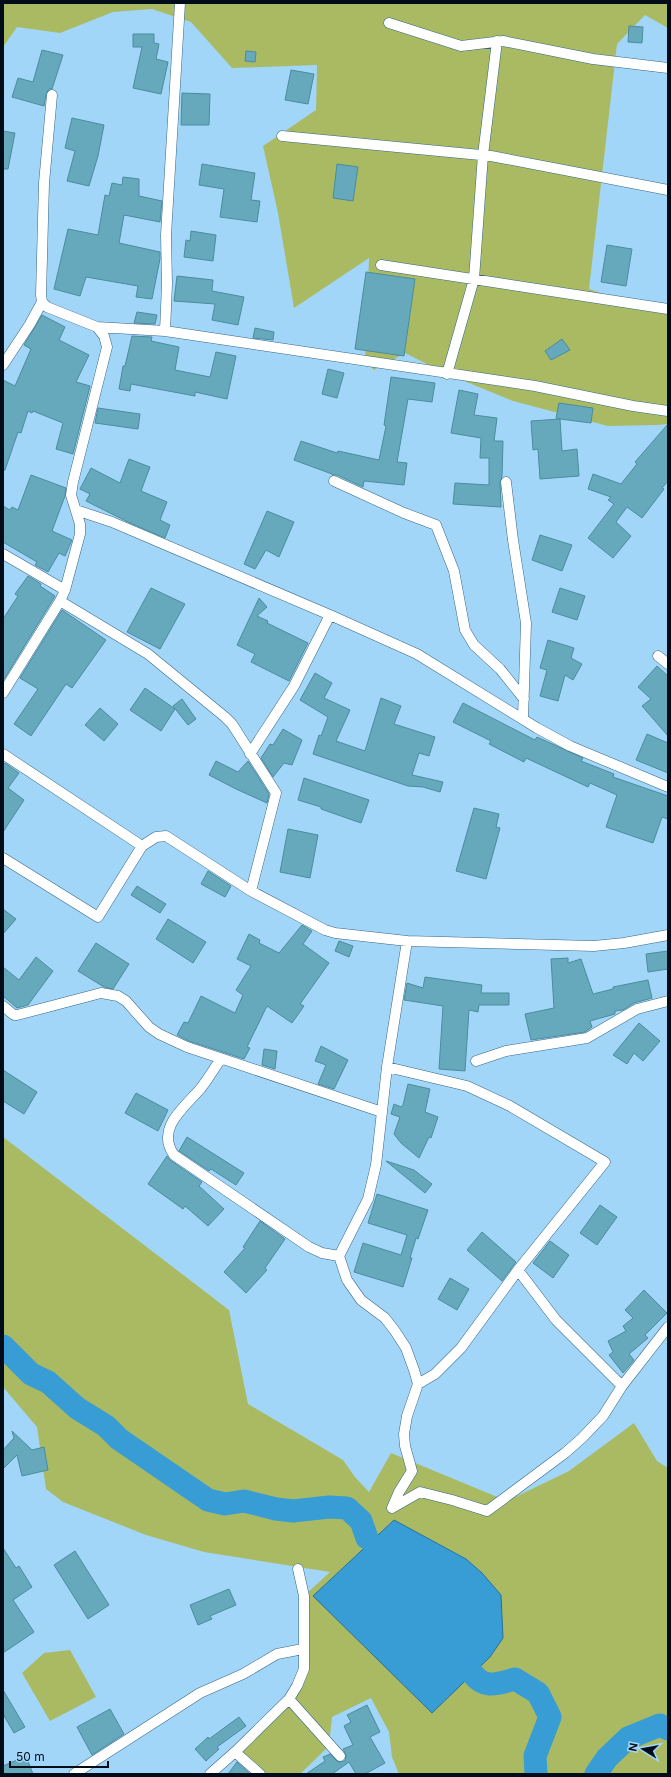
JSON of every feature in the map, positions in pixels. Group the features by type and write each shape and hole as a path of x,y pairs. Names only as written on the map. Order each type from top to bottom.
{"street":[{"path":"165,331 166,235 180,3"},
{"path":"389,23 461,46 503,41 593,59 668,68"},
{"path":"447,374 474,279 483,155 497,41"},
{"path":"3,365 30,324 42,302 44,184 52,95"},
{"path":"282,136 483,155 668,190"},
{"path":"381,265 668,309"},
{"path":"42,302 47,307 97,327 165,331 536,386 632,406 668,411"},
{"path":"3,692 60,601 65,590 80,534 76,510 73,505 71,495 107,347 104,336 97,327"},
{"path":"334,481 404,513 436,525 454,571 465,630 474,645 500,669 524,699"},
{"path":"506,482 513,540 526,623 523,718"},
{"path":"76,510 112,522 418,654 537,728 570,746 668,787"},
{"path":"3,554 65,590"},
{"path":"60,601 148,654 232,724 276,793 251,891"},
{"path":"250,754 294,686 330,616"},
{"path":"658,656 668,664"},
{"path":"3,754 142,846"},
{"path":"3,858 98,917 142,846 156,837 166,836 251,891 325,930 407,942 594,946 624,943 668,935"},
{"path":"407,942 387,1067 376,1165 368,1198 339,1256 347,1280 361,1300 385,1318 396,1331 406,1348 418,1384 404,1434 405,1446 412,1471 399,1492 392,1508 420,1492 452,1500 487,1512 565,1453 582,1438 603,1416 622,1386 668,1327"},
{"path":"3,1006 14,1015 18,1015 101,993 118,996 126,1001 149,1027 159,1034 187,1048 382,1112"},
{"path":"476,1061 506,1050 587,1038 637,1010 668,1001"},
{"path":"220,1060 201,1087 173,1119 167,1136 168,1147 174,1155 309,1248 322,1253 339,1256"},
{"path":"387,1067 467,1086 510,1106 605,1162 518,1270 461,1348 435,1374 418,1384"},
{"path":"518,1270 556,1320 622,1386"},
{"path":"210,1774 235,1752 289,1699 297,1686 304,1669 304,1596 298,1569"},
{"path":"74,1774 200,1693 243,1674 277,1654 303,1649"},
{"path":"289,1699 340,1756"},
{"path":"235,1752 260,1774"}],"green space":[{"path":"3,3 668,3 668,28 645,15 617,44 589,289 634,305 668,308 668,424 608,426 513,401 447,374 405,353 374,370 365,361 369,258 294,308 278,213 263,146 316,110 317,65 232,68 191,22 152,9 113,12 60,33 17,27 3,47"},
{"path":"3,1137 229,1310 248,1404 343,1460 355,1477 369,1492 391,1453 507,1501 569,1471 634,1423 657,1461 668,1468 668,1774 399,1774 392,1757 389,1732 371,1698 332,1717 329,1746 300,1774 260,1774 235,1752 289,1699 304,1669 304,1596 330,1572 204,1552 146,1535 63,1502 46,1489 37,1427 3,1387","holes":["394,1520 466,1559 482,1573 503,1638 490,1657 432,1712 313,1596"]},
{"path":"70,1650 96,1697 50,1721 22,1673 44,1653"}],"water":[{"path":"394,1520 466,1559 482,1573 501,1595 503,1638 490,1657 432,1713 313,1596"}],"building":[{"path":"629,26 643,27 642,43 628,42"},
{"path":"133,34 154,34 154,43 159,44 156,59 168,62 161,94 133,88 142,47 133,47"},
{"path":"42,50 63,55 52,89 49,89 46,94 44,106 12,97 18,78 33,82"},
{"path":"246,51 256,52 255,62 245,61"},
{"path":"291,70 314,74 308,104 285,100"},
{"path":"182,93 210,94 209,125 181,125"},
{"path":"72,118 104,125 98,156 89,186 67,181 75,151 65,148"},
{"path":"3,131 15,133 8,169 3,169"},
{"path":"202,164 255,173 251,200 260,201 257,222 220,217 224,189 199,185"},
{"path":"337,164 358,167 353,201 333,198"},
{"path":"123,177 139,179 139,196 162,201 160,222 124,215 119,243 160,252 152,299 136,297 138,286 86,277 80,296 54,289 68,229 98,235 105,195 109,196 112,183 122,185"},
{"path":"191,231 216,235 213,261 184,257 186,240 190,241"},
{"path":"607,245 632,249 626,286 601,282"},
{"path":"366,272 415,279 404,356 355,349"},
{"path":"177,276 213,280 212,291 244,297 238,325 212,320 215,304 174,301"},
{"path":"137,312 157,315 155,324 134,323"},
{"path":"42,315 65,327 59,340 89,355 76,382 90,386 73,454 56,449 63,423 33,411 32,413 28,411 21,433 18,432 5,470 3,470 3,380 15,386 31,349 24,345"},
{"path":"255,328 274,332 273,340 253,338"},
{"path":"132,336 152,337 151,341 179,347 175,370 210,377 216,352 236,356 227,399 195,392 195,396 131,384 130,391 119,389 123,366 125,366"},
{"path":"562,339 570,350 551,360 545,351"},
{"path":"328,369 344,373 337,398 322,394"},
{"path":"391,377 435,383 432,402 408,399 397,462 407,463 404,485 364,481 363,487 337,475 332,475 294,460 301,441 337,453 338,451 379,460 386,426 384,425"},
{"path":"459,390 478,394 474,415 497,418 494,441 503,441 502,477 500,482 501,507 453,504 455,483 489,485 489,458 480,458 481,438 451,433"},
{"path":"559,403 593,408 591,423 556,418"},
{"path":"98,408 140,414 138,429 95,423"},
{"path":"560,419 562,451 577,449 579,476 540,479 538,449 533,450 531,421"},
{"path":"668,424 668,481 662,488 664,489 642,518 627,507 616,522 631,536 613,558 588,538 614,504 608,500 611,497 588,489 593,474 621,484 637,464 635,462"},
{"path":"129,459 150,467 141,491 167,502 160,520 170,525 165,538 130,523 86,501 90,494 80,489 91,468 120,483"},
{"path":"31,475 66,488 65,496 52,531 72,540 65,556 59,553 48,572 35,565 37,562 3,542 3,506 10,510 12,507 18,510"},
{"path":"267,511 294,522 279,557 266,550 255,569 244,564"},
{"path":"540,535 572,545 562,571 532,560"},
{"path":"28,576 41,584 40,586 55,596 3,681 3,619 18,596 15,594"},
{"path":"151,588 185,604 160,649 127,632"},
{"path":"560,588 585,596 577,620 552,612"},
{"path":"259,598 267,607 257,616 268,621 267,623 308,643 289,681 251,662 255,654 237,645"},
{"path":"62,610 106,640 72,688 66,684 31,736 14,724 38,689 20,678"},
{"path":"548,640 574,648 571,658 582,664 573,680 565,675 558,701 540,696 547,670 540,668"},
{"path":"657,666 668,676 668,736 642,706 651,699 638,687"},
{"path":"315,673 332,683 324,698 350,710 336,741 365,751 381,698 401,706 394,724 435,737 429,756 419,753 412,775 443,782 440,792 423,787 408,786 313,754 319,735 321,736 328,717 300,700"},
{"path":"145,688 175,709 161,731 130,710"},
{"path":"182,699 196,719 188,725 173,706"},
{"path":"463,703 535,740 537,737 583,758 581,761 614,774 613,777 668,796 668,819 662,817 653,843 606,827 617,795 590,783 588,787 526,758 524,762 489,744 491,741 453,722"},
{"path":"100,708 118,724 104,741 85,725"},
{"path":"283,729 302,740 292,765 284,763 273,777 261,758 270,744 273,745"},
{"path":"647,734 668,743 668,773 636,760"},
{"path":"216,761 238,772 248,761 269,794 267,803 209,775"},
{"path":"5,763 19,773 8,788 24,800 3,832 3,765"},
{"path":"304,778 369,800 361,823 321,809 321,807 298,800"},
{"path":"474,808 499,814 496,827 500,828 486,879 456,871"},
{"path":"288,829 318,835 310,878 280,872"},
{"path":"208,871 231,886 225,897 201,884"},
{"path":"137,886 166,904 160,913 131,895"},
{"path":"3,909 16,919 3,934"},
{"path":"168,919 206,942 193,963 156,939"},
{"path":"302,925 312,931 303,944 329,963 300,1004 304,1006 292,1023 267,1006 247,1047 250,1048 244,1059 189,1041 177,1035 184,1022 188,1023 201,996 235,1013 243,995 236,990 251,966 237,959 249,934 260,940 259,943 279,953"},
{"path":"339,941 353,946 349,957 335,951"},
{"path":"96,943 129,964 113,989 104,987 78,971"},
{"path":"668,951 668,969 648,972 646,954"},
{"path":"36,957 53,971 28,1005 17,1008 3,996 3,967 19,980"},
{"path":"568,958 568,963 581,959 593,994 613,989 613,987 648,980 652,998 634,1003 623,1010 615,1011 615,1014 590,1021 592,1027 585,1032 531,1040 525,1014 554,1008 551,959"},
{"path":"425,977 482,985 481,993 509,993 509,1005 479,1005 478,1012 469,1010 465,1071 439,1069 443,1006 404,1000 407,983 423,988"},
{"path":"639,1023 660,1041 643,1061 634,1053 627,1064 613,1055"},
{"path":"321,1046 348,1060 334,1089 318,1084 326,1065 315,1061"},
{"path":"264,1049 277,1051 275,1069 262,1065"},
{"path":"3,1070 37,1092 24,1114 3,1101"},
{"path":"408,1084 430,1089 425,1112 438,1117 431,1138 429,1137 419,1158 401,1143 394,1134 400,1117 391,1114 394,1104 401,1107 403,1105"},
{"path":"136,1093 168,1110 158,1131 125,1113"},
{"path":"187,1137 244,1173 236,1185 211,1169 209,1171 179,1151"},
{"path":"167,1156 170,1160 202,1182 199,1186 224,1209 208,1226 185,1206 183,1209 148,1184"},
{"path":"386,1161 414,1170 432,1184 425,1193"},
{"path":"377,1194 428,1210 418,1239 416,1238 410,1258 412,1258 403,1287 354,1272 363,1243 401,1255 407,1235 368,1223"},
{"path":"600,1205 617,1217 597,1245 580,1233"},
{"path":"260,1221 285,1239 265,1268 267,1270 246,1293 224,1272 245,1248 243,1247"},
{"path":"482,1232 516,1262 502,1281 467,1250"},
{"path":"550,1241 569,1255 553,1278 533,1263"},
{"path":"450,1278 469,1289 457,1310 438,1299"},
{"path":"644,1290 667,1313 645,1335 648,1338 629,1354 634,1360 623,1373 609,1355 613,1352 608,1341 626,1331 623,1326 633,1318 625,1310"},
{"path":"12,1431 32,1450 44,1447 48,1470 22,1476 17,1455 3,1469 3,1450 14,1438"},
{"path":"3,1548 16,1568 19,1566 32,1587 13,1600 34,1632 3,1653"},
{"path":"75,1551 109,1605 88,1619 54,1565"},
{"path":"229,1589 236,1605 210,1616 212,1619 198,1625 190,1605"},
{"path":"3,1690 25,1727 14,1733 3,1714"},
{"path":"367,1705 380,1732 370,1737 385,1763 365,1774 356,1774 349,1762 332,1774 306,1774 325,1761 323,1757 330,1754 338,1762 345,1761 346,1755 343,1749 353,1745 344,1726 351,1722 347,1715"},
{"path":"110,1709 124,1734 92,1755 77,1727"},
{"path":"239,1717 246,1726 217,1747 219,1749 206,1761 195,1749 208,1737 209,1739"},
{"path":"26,1756 33,1774 3,1774 3,1766"},
{"path":"237,1762 250,1774 228,1774"}],"waterway":[{"path":"3,1346 31,1374 48,1382 77,1408 106,1426 119,1439 208,1500 225,1504 244,1501 276,1509 293,1511 329,1507 347,1508 361,1521 367,1538"},
{"path":"473,1674 482,1682 487,1684 515,1679 538,1693 550,1717 535,1756 536,1774"},
{"path":"596,1774 607,1758 628,1738 660,1725 668,1729"}]}
